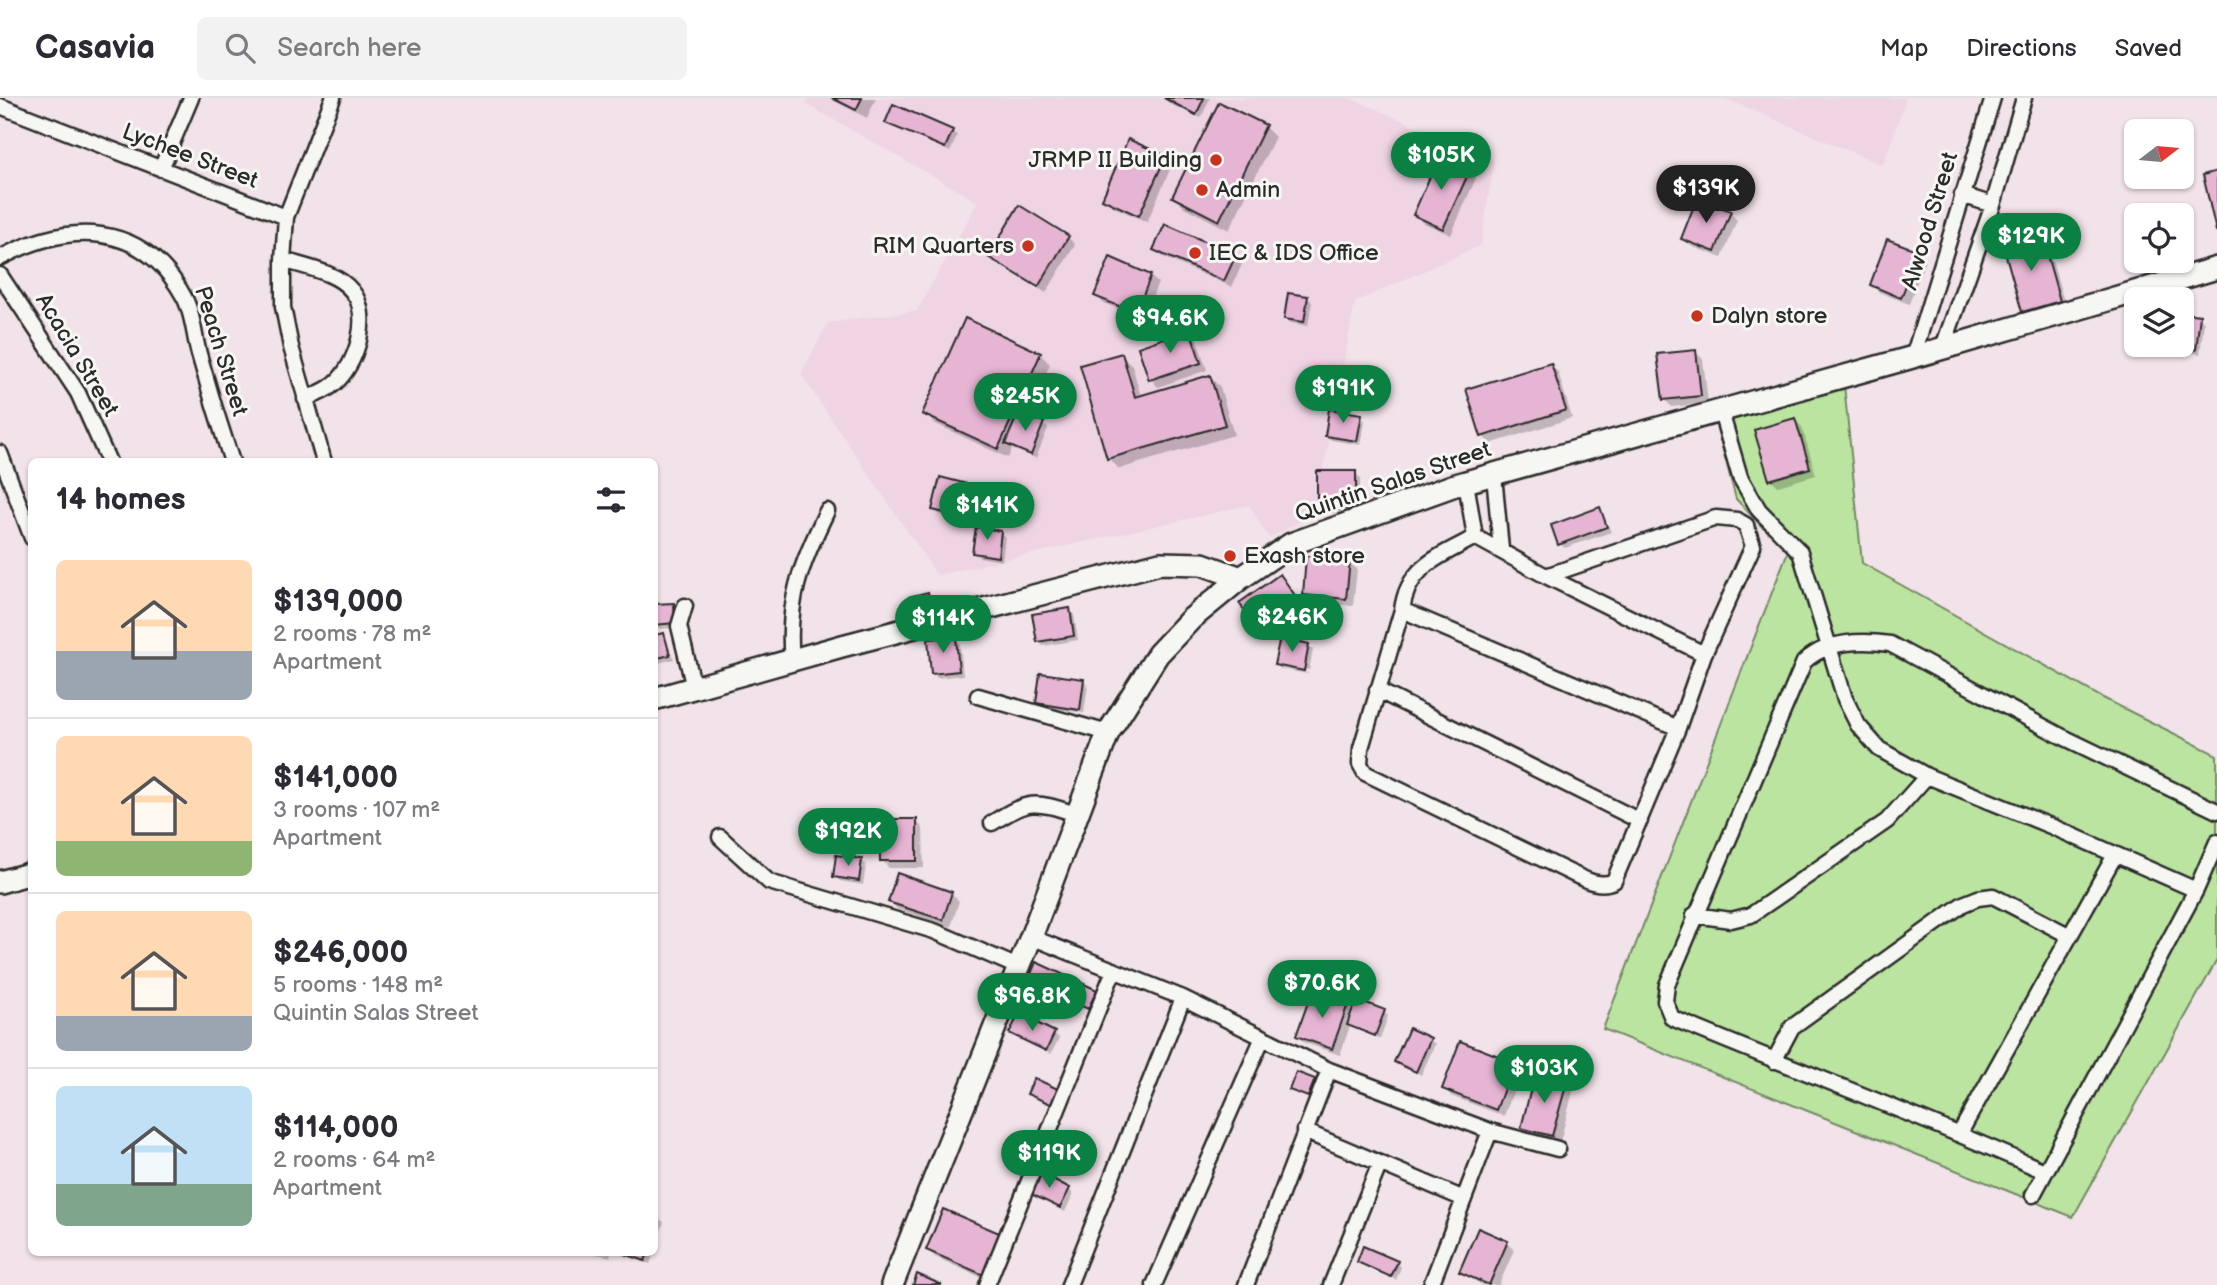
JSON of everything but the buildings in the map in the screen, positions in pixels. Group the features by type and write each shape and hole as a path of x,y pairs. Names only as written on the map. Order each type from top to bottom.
{"main road":[{"name":"Quintin Salas Street","path":"892,1285 1031,937 1108,733 1132,690 1158,654 1191,619 1241,578 1290,544 1466,482 1721,412 2217,268"},
{"path":"658,698 1160,563 1202,564 1241,578"},
{"path":"0,881 28,874"}],"street":[{"path":"161,169 191,98"},
{"path":"323,458 305,399 283,307 283,260 286,217 332,98"},
{"name":"Alwood Street","path":"1913,357 1993,98"},
{"path":"1943,347 1993,205 2024,98"},
{"name":"Lychee Street","path":"0,106 286,217"},
{"path":"1962,195 1993,205"},
{"name":"Peach Street","path":"0,258 24,245 57,234 86,232 112,237 139,248 167,268 186,300 231,458"},
{"path":"283,260 332,276 351,289 362,307 359,339 348,366 335,384 305,399"},
{"name":"Acacia Street","path":"0,275 78,393 107,458"},
{"path":"1721,412 1740,477 1759,510 1800,552 1845,699 1858,725 1879,749 1927,776 2053,827 2196,890"},
{"path":"0,453 28,527"},
{"path":"1494,475 1501,549"},
{"path":"1466,482 1475,537"},
{"path":"792,661 789,629 797,579 827,511"},
{"path":"1475,537 1423,566 1411,579 1377,690 1360,764 1365,774 1385,786 1570,873 1601,884 1614,881 1640,821 1678,728 1704,654 1753,546 1752,535 1746,525 1737,520 1716,518 1546,576"},
{"path":"1475,537 1546,576 1704,654"},
{"path":"685,606 680,626 694,688"},
{"path":"1402,610 1678,728"},
{"path":"2044,1171 1960,1133 1774,1061 1672,1018 1665,1001 1667,985 1694,915 1804,662 1816,651 1829,647 1867,641 1890,644 2059,736 2217,811"},
{"path":"1377,690 1640,821"},
{"path":"978,696 1108,733"},
{"path":"1694,915 1731,920 1751,915 1887,821 1927,776"},
{"path":"992,823 1024,804 1035,803 1076,814"},
{"path":"720,837 769,882 934,931 1018,967"},
{"path":"2032,1195 2196,890 2217,842"},
{"path":"1960,1133 2115,855"},
{"path":"1774,1061 1792,1027 1963,904 1993,896 2070,936"},
{"path":"1031,937 1183,998 1329,1070 1490,1131 1558,1149"},
{"path":"987,1285 1114,970"},
{"path":"1069,1285 1183,998"},
{"path":"1154,1285 1263,1037"},
{"path":"1246,1285 1329,1070"},
{"path":"1304,1131 1464,1199"},
{"path":"1431,1285 1490,1131"},
{"path":"1331,1285 1380,1163"}],"shaded area":[{"path":"809,98 1350,98 1494,160 1481,245 1355,302 1315,513 1269,538 1249,505 937,575 801,374 828,323 917,311 978,202 806,104"},
{"path":"1724,98 1906,98 1883,165"}],"green space":[{"path":"1844,385 1862,563 2103,698 2217,755 2217,960 2073,1217 1603,1029 1793,538 1762,527 1736,499 1716,424"}],"place":[{"name":"JRMP II Building","path":"1216,160"},
{"name":"Admin","path":"1202,190"},
{"name":"RIM Quarters","path":"1028,246"},
{"name":"IEC & IDS Office","path":"1195,253"},
{"name":"Dalyn store","path":"1697,316"},
{"name":"Exash store","path":"1230,556"}]}
